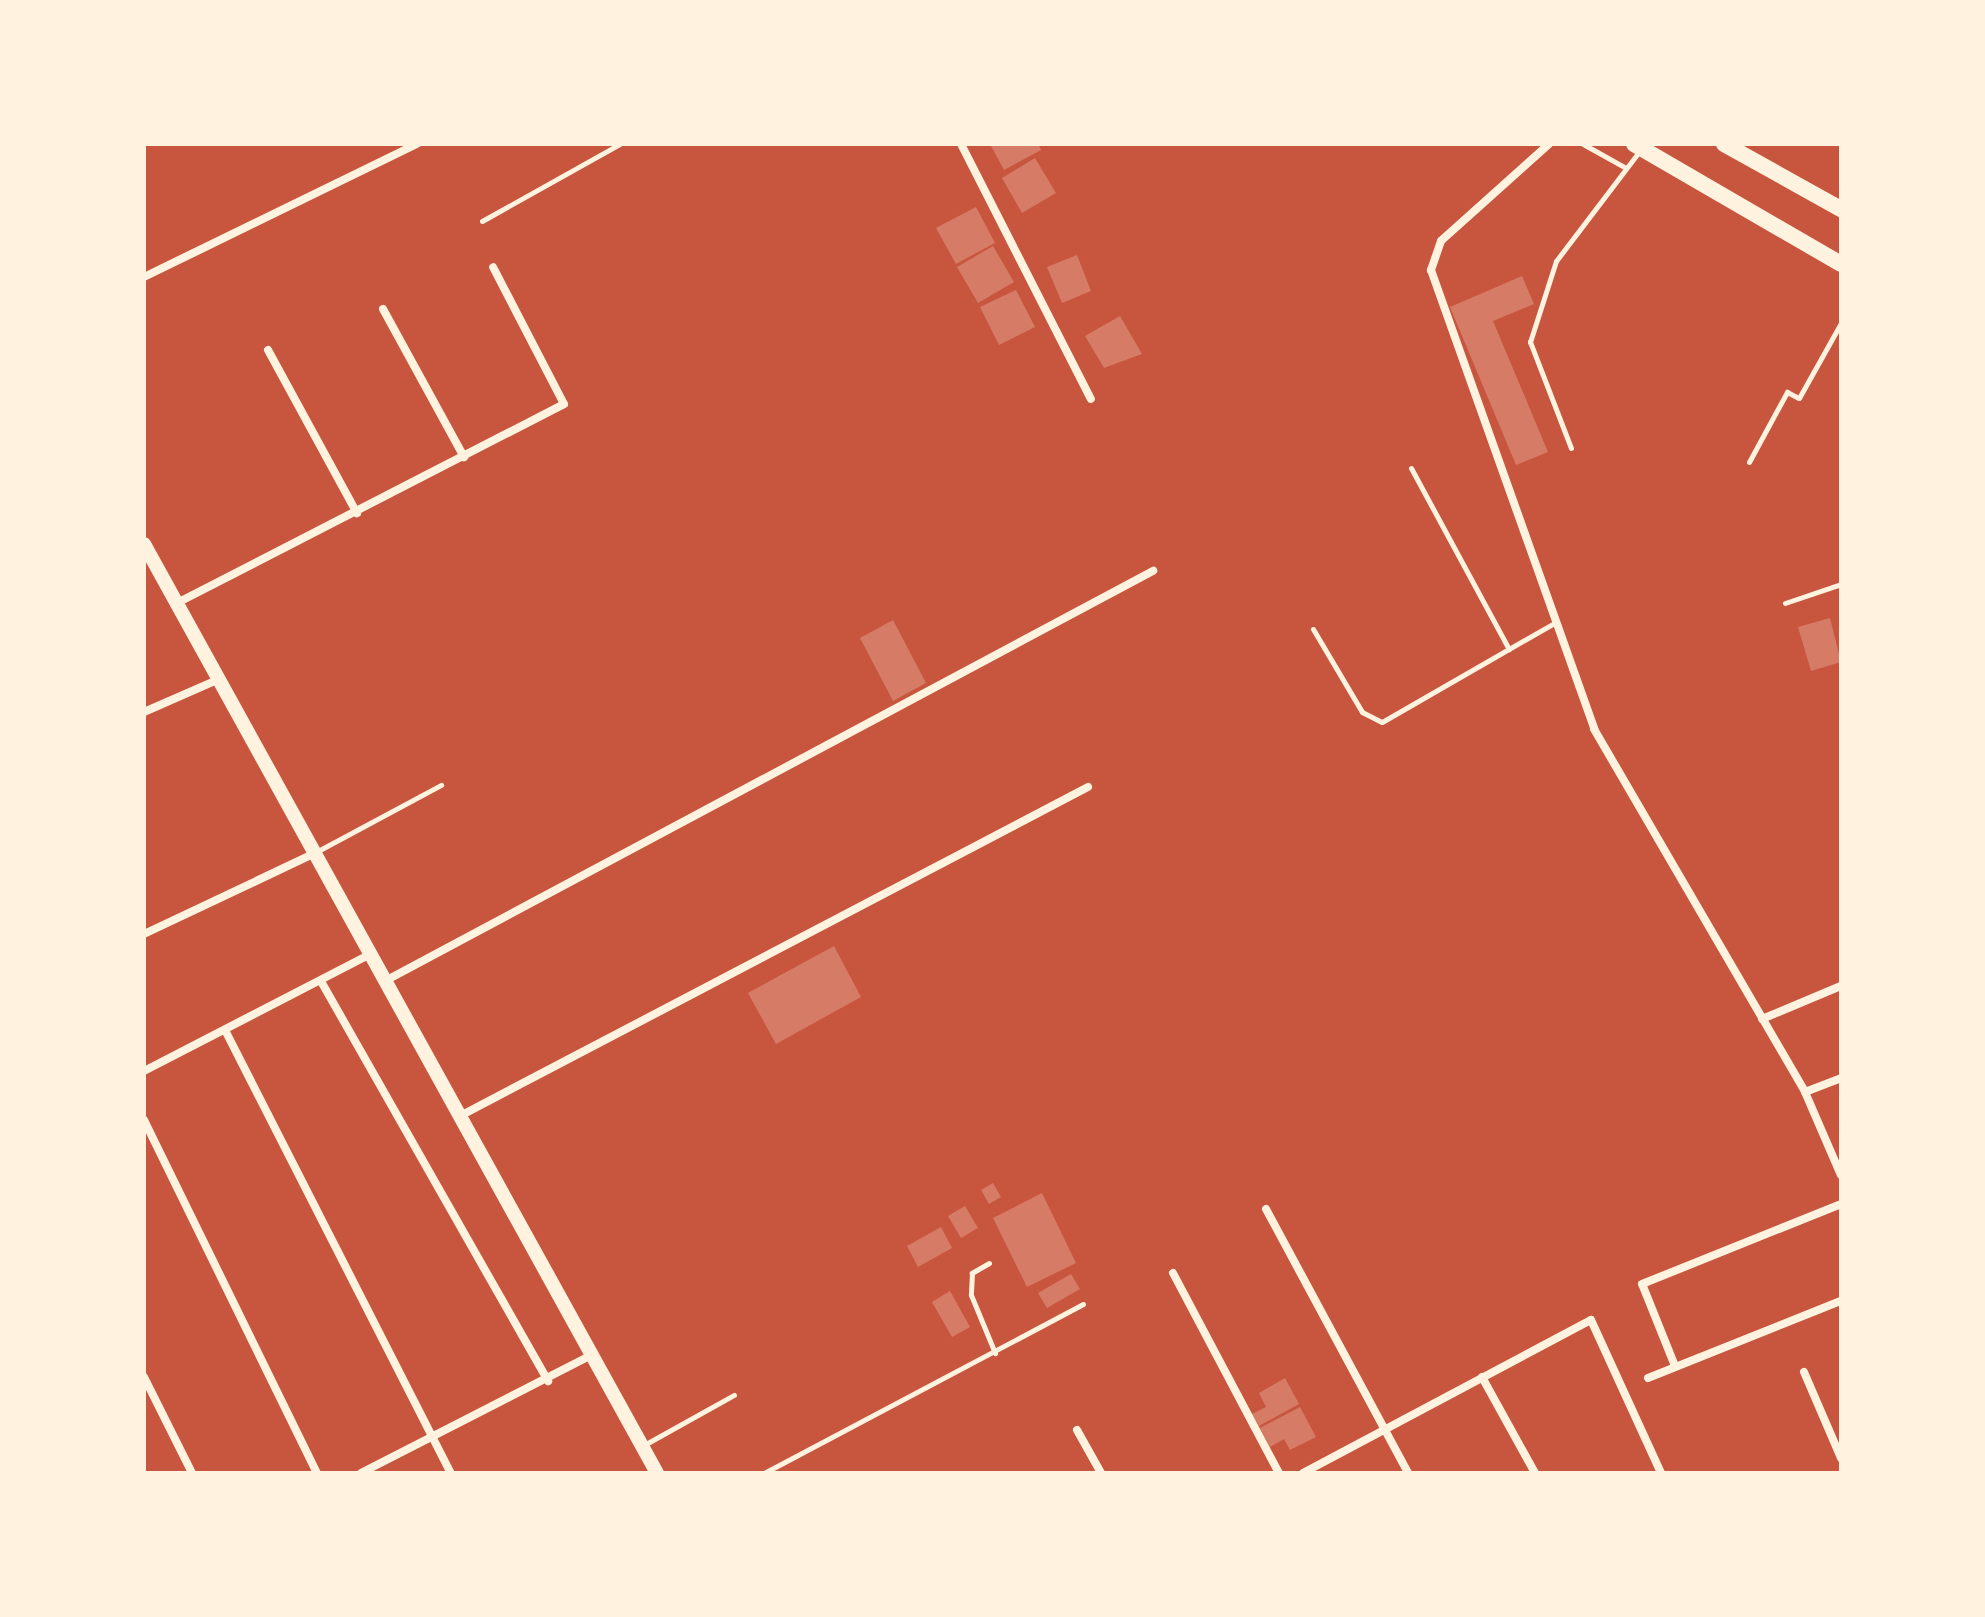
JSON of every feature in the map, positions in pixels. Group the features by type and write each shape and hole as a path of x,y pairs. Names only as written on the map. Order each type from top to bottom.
{"main road":[{"path":"1724,144 1841,209"},
{"path":"1638,146 1841,264"}],"street":[{"path":"144,277 417,144"},
{"path":"961,144 1091,399"},
{"path":"1549,144 1441,241 1431,270 1614,771 1689,884 1805,1092 1841,1175"},
{"path":"177,603 564,404 493,267"},
{"path":"383,309 464,457"},
{"path":"268,350 357,513"},
{"path":"144,544 657,1473"},
{"path":"385,981 1153,571"},
{"path":"144,712 219,679"},
{"path":"460,1116 1088,787"},
{"path":"144,934 315,853"},
{"path":"144,1071 322,983 371,954"},
{"path":"322,983 548,1381"},
{"path":"1762,1019 1841,986"},
{"path":"226,1032 451,1473"},
{"path":"1805,1092 1841,1078"},
{"path":"144,1120 317,1473"},
{"path":"1675,1366 1642,1284 1841,1204"},
{"path":"1266,1209 1408,1473"},
{"path":"1173,1273 1279,1473"},
{"path":"1648,1378 1841,1301"},
{"path":"1303,1473 1591,1320 1661,1473"},
{"path":"361,1473 548,1381 592,1355"},
{"path":"1804,1372 1841,1458"},
{"path":"144,1377 192,1473"},
{"path":"1482,1377 1535,1473"},
{"path":"1077,1430 1101,1473"}],"lane":[{"path":"482,221 620,144"},
{"path":"1583,144 1626,168"},
{"path":"1571,448 1530,342 1556,261 1626,168 1638,146"},
{"path":"1749,462 1787,392 1799,398 1841,323"},
{"path":"1411,468 1509,649"},
{"path":"1785,603 1841,584"},
{"path":"1313,629 1362,712 1382,722 1557,621"},
{"path":"315,853 441,785"},
{"path":"989,1263 972,1273 971,1295 995,1353"},
{"path":"764,1473 1083,1304"},
{"path":"642,1446 734,1395"}],"building":[{"path":"990,144 1038,144 1041,150 1004,170"},
{"path":"1035,158 1056,193 1022,213 1002,178"},
{"path":"976,207 995,243 956,264 936,228"},
{"path":"993,246 1014,282 978,303 957,267"},
{"path":"1077,255 1091,291 1062,303 1047,267"},
{"path":"1522,276 1534,304 1493,321 1548,452 1516,465 1450,307"},
{"path":"1016,290 1035,327 999,345 980,307"},
{"path":"1120,316 1142,354 1104,368 1085,336"},
{"path":"1830,618 1841,662 1811,671 1798,627"},
{"path":"893,620 926,683 893,701 860,638"},
{"path":"834,946 861,997 776,1044 748,993"},
{"path":"993,1183 1001,1197 989,1204 981,1190"},
{"path":"1042,1193 1076,1263 1027,1287 993,1218"},
{"path":"965,1206 978,1228 961,1238 948,1216"},
{"path":"941,1227 952,1248 918,1267 907,1246"},
{"path":"1071,1274 1080,1289 1047,1308 1038,1293"},
{"path":"950,1291 970,1327 952,1337 932,1302"},
{"path":"1285,1378 1299,1404 1259,1426 1252,1414 1266,1407 1259,1393"},
{"path":"1300,1407 1316,1437 1290,1450 1284,1439 1270,1447 1260,1428"}]}
